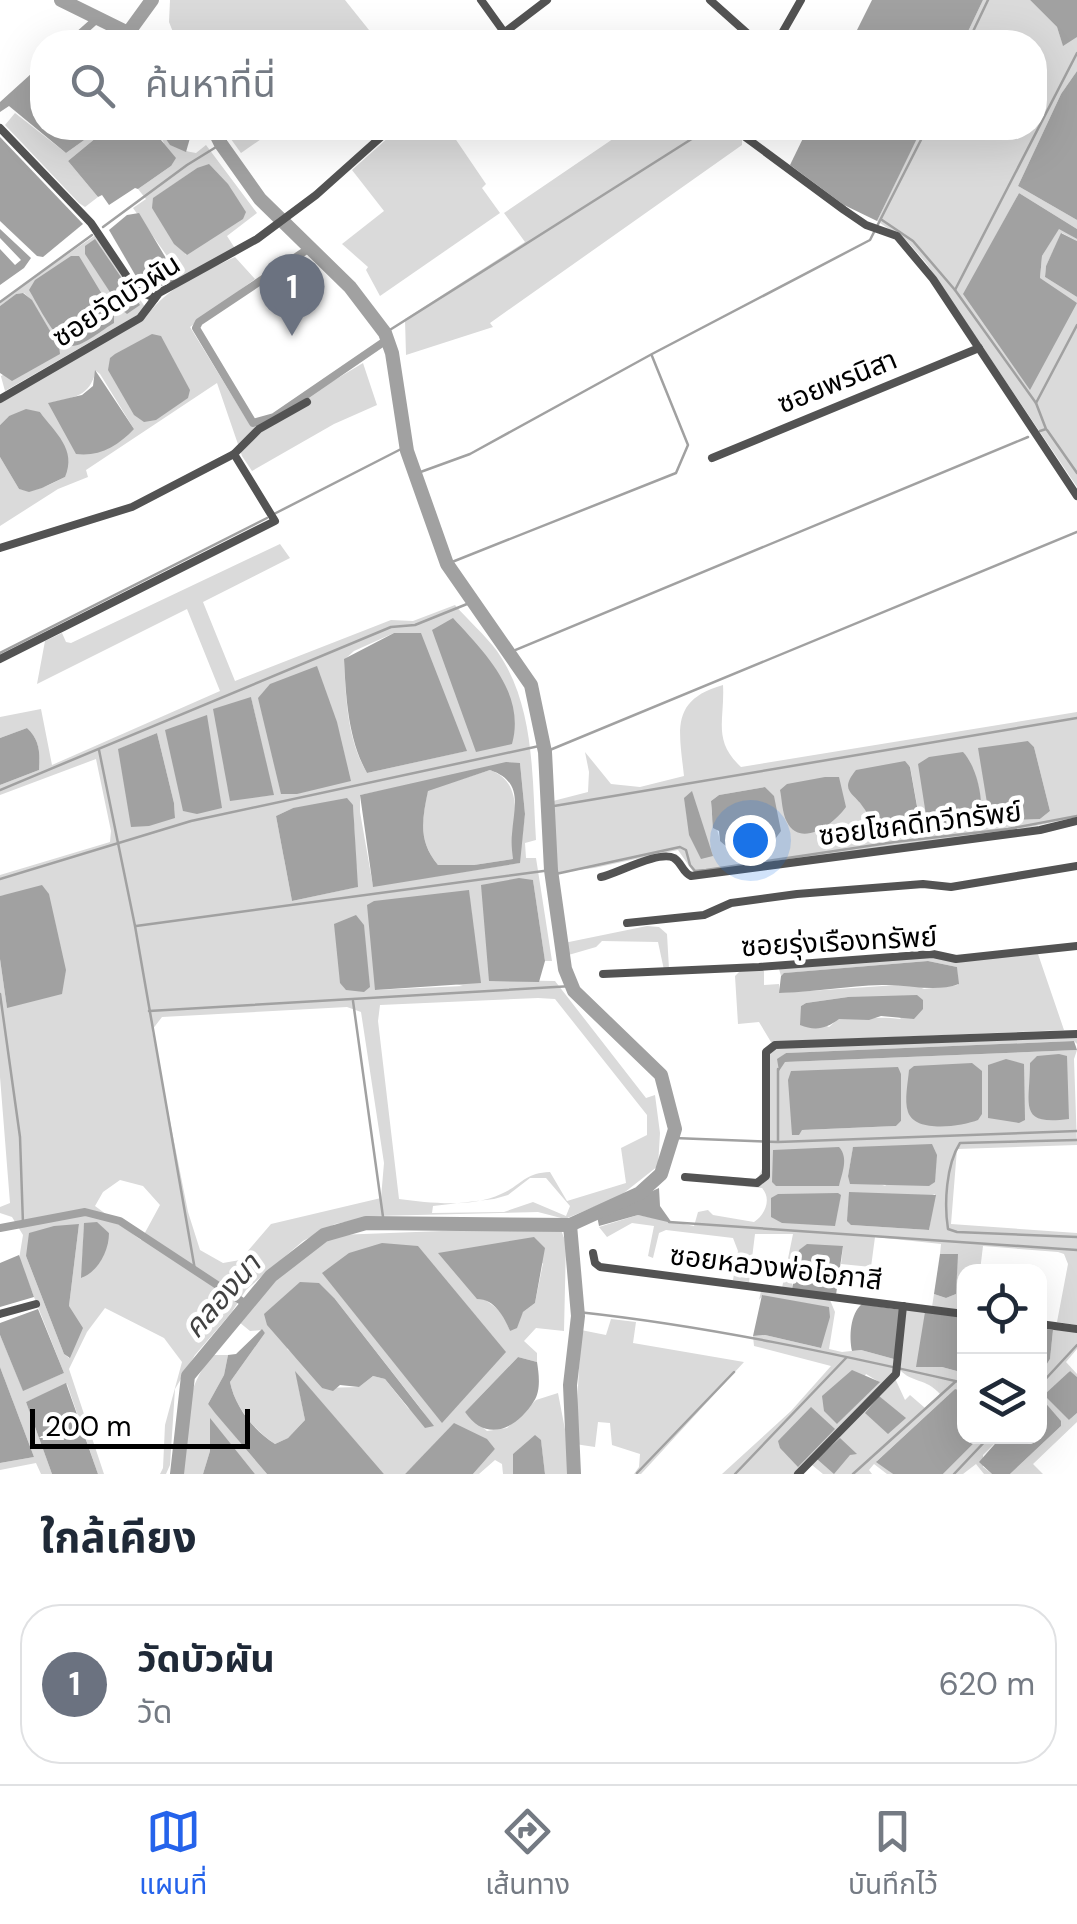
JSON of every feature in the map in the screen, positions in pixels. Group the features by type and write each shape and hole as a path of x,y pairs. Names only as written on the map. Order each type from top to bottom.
{"street":[{"path":"481,0 503,30"},
{"path":"507,30 547,0"},
{"path":"710,0 744,30"},
{"path":"784,30 801,0"},
{"path":"0,128 91,223 136,290 155,298"},
{"name":"ซอยวัดบัวผัน","path":"0,399 140,318 155,298 258,239 306,204 378,140"},
{"path":"749,140 866,225 896,236 933,279 1077,496"},
{"name":"ซอยพรนิสา","path":"712,458 979,348"},
{"path":"0,548 132,507 234,454 260,429 307,402"},
{"path":"0,659 275,521 234,454"},
{"name":"ซอยโชคดีทวีทรัพย์","path":"601,876 668,857 691,876 1040,830 1077,821"},
{"path":"627,922 704,915 731,903 797,894 923,884 951,887 1077,866"},
{"name":"ซอยรุ่งเรืองทรัพย์","path":"603,974 933,954 956,958 1077,946"},
{"path":"685,1177 757,1183 766,1176 766,1052 774,1045 1077,1034"},
{"name":"ซอยหลวงพ่อโอภาสี","path":"593,1252 600,1268 957,1313"},
{"path":"0,1314 36,1304"},
{"path":"798,1474 896,1374 903,1306"},
{"path":"1047,1325 1077,1329"}],"shaded area":[{"path":"170,0 345,0 369,30 172,30"},
{"path":"872,0 983,0 969,30 857,30"},
{"path":"983,0 1030,0 1057,27 1063,45 1077,36 1077,71 1047,124 1047,30 969,30"},
{"path":"1030,0 1077,0 1077,37 1063,46 1057,27"},
{"path":"1077,71 1077,220 1018,186 1040,140 1047,140 1047,124"},
{"path":"30,75 30,123 9,106 0,112 0,102"},
{"path":"15,113 30,125 30,140 49,140 66,153 84,140 93,140 68,161 98,197 85,207 79,203 5,125"},
{"path":"0,137 83,224 43,257 37,256 0,221"},
{"path":"50,140 84,140 66,153"},
{"path":"93,140 161,140 176,158 171,166 109,205 68,161"},
{"path":"162,140 196,153 206,145 257,213 227,236 236,250 177,280 167,256 133,208 146,199 138,189 171,166","holes":["197,168 197,247 186,255 154,198"]},
{"path":"167,140 189,140 186,152"},
{"path":"232,140 260,140 241,153"},
{"path":"386,140 456,140 500,213 380,296 368,267 342,244 384,211 352,170"},
{"path":"611,140 742,140 742,145 490,323 493,327 406,355 405,319 525,242 504,213"},
{"path":"802,140 916,140 877,221 844,205 790,165"},
{"path":"915,140 1040,140 1018,186 1077,220 1077,229 1019,193 964,294 1040,278 1042,256 1059,228 1077,239 1062,233 1046,266 1045,277 1077,297 1077,487 926,263 907,241 877,221"},
{"path":"209,164 246,212 243,219 187,255 174,244 152,208 153,198"},
{"path":"1019,193 1077,229 1077,239 1059,229 1042,256 1040,278 1077,303 1030,390 963,294"},
{"path":"139,213 177,280 147,291 109,230 127,215"},
{"path":"0,229 31,258 0,285 0,249 15,265 21,260 0,238"},
{"path":"1061,233 1077,241 1077,297 1045,277"},
{"path":"97,234 145,307 5,391 0,373 1,376 59,346 24,293 0,306 0,301"},
{"path":"95,239 140,305 127,314 85,254 85,246"},
{"path":"71,256 79,256 114,314 114,323 72,346 54,331 29,290 35,280"},
{"path":"235,257 255,279 190,327 250,425 256,420 263,423 363,363 377,405 334,424 252,471 242,456 217,383 86,470 88,477 58,489 0,526 0,457 19,489 37,489 65,477 49,425 40,412 9,416 0,425 0,403 146,317 175,289","holes":["96,371 134,429 49,403 80,394"]},
{"path":"23,293 32,300 60,354 12,381 0,373 0,306"},
{"path":"152,334 161,336 190,390 188,398 156,420 144,422 134,415 108,370 110,358"},
{"path":"95,370 134,429 108,449 76,454 48,403 82,395 93,386"},
{"path":"26,409 40,412 63,442 68,458 65,477 29,492 19,489 0,457 0,425"},
{"path":"280,544 290,558 203,602 235,681 391,620 413,621 455,605 497,651 519,694 532,767 536,840 525,843 526,858 536,858 552,961 545,961 533,880 489,980 555,981 646,1098 655,1095 660,1133 658,1166 620,1196 565,1219 538,1212 376,1216 335,1224 303,1241 246,1290 195,1355 175,1389 170,1465 166,1474 160,1474 165,1425 182,1362 164,1338 105,1308 87,1332 69,1369 104,1474 98,1474 67,1384 26,1402 52,1474 41,1474 36,1463 0,1470 0,1463 34,1457 0,1367 0,1335 23,1390 64,1373 19,1259 23,1235 12,1217 0,1213 0,1207 10,1203 0,1077 0,959 7,1008 15,894 0,896 0,875 110,842 111,831 96,759 0,795 0,785 39,770 39,758 37,742 27,728 0,738 0,717 41,709 52,765 220,691 187,609 37,684 45,641 62,633 66,642","holes":["394,633 466,751 367,773 351,732 344,660 354,651","251,697 273,795 230,800","157,733 175,818 119,749","520,763 525,814 519,863 373,886 360,795","353,805 357,887 292,901 276,816 293,808","373,961 463,986 376,990","555,999 647,1115 647,1135 621,1148 626,1183 567,1201 550,1172 541,1173 479,1201 508,1195 530,1178 546,1178 570,1206 566,1216 533,1202 504,1212 432,1213 433,1206 460,1203 399,1199 378,1021 380,1005","347,1007 361,1012 384,1163 381,1198 271,1224 240,1260 223,1263 200,1250 188,1212 152,1030 162,1017","120,1180 143,1186 160,1205 141,1240 95,1206 103,1192","97,1223 109,1233 82,1278 84,1224","79,1224 69,1306 69,1358 64,1354 26,1256"]},
{"path":"453,618 489,660 508,691 515,725 512,744 476,752 432,630"},
{"path":"394,633 421,633 467,751 367,773 352,732 344,659"},
{"path":"317,666 337,722 351,781 281,794 258,698 270,684"},
{"path":"723,685 723,738 741,767 1077,712 1077,817 1012,831 694,873 678,850 553,873 553,801 588,792 585,752 611,784 640,787 684,776 682,719 686,708 706,691","holes":["1028,741 1034,747 1050,811 1040,819 994,821","910,766 918,811 869,821 859,802","765,787 773,796 720,841 711,801 719,795"]},
{"path":"251,697 274,795 230,801 213,709"},
{"path":"207,715 222,808 197,814 183,811 165,730"},
{"path":"27,728 38,747 39,770 0,785 0,738"},
{"path":"157,733 175,818 131,827 118,749"},
{"path":"1028,741 1034,747 1050,811 1040,819 994,821 989,815 978,748"},
{"path":"963,752 978,784 980,819 959,828 935,827 926,815 918,764 929,757"},
{"path":"905,761 910,767 918,812 900,829 875,831 865,810 849,791 849,783 856,770"},
{"path":"506,762 520,763 525,814 520,863 373,887 360,795","holes":["490,770 501,775 514,796 513,859 438,865 427,847 423,830 428,791"]},
{"path":"490,770 502,777 513,796 513,859 438,865 427,847 423,830 428,790"},
{"path":"839,777 846,807 818,831 793,830 785,818 780,790 787,784"},
{"path":"765,787 774,796 781,831 770,846 734,853 720,841 719,831 713,828 711,801 719,795"},
{"path":"692,791 713,856 701,859 689,835 684,798"},
{"path":"347,798 353,805 358,887 292,901 276,816 293,808"},
{"path":"519,878 533,880 545,961 539,982 489,981 481,885"},
{"path":"42,885 49,894 66,970 62,994 7,1008 0,959 0,896"},
{"path":"469,890 481,983 375,990 367,905"},
{"path":"356,915 364,925 370,987 364,992 346,990 340,983 334,924"},
{"path":"659,927 667,934 669,969 664,970 658,942 602,941 596,947 565,956 564,943"},
{"path":"1038,954 1064,1030 771,1042 759,1022 738,1024 735,976 741,970 764,970 764,985 779,984 780,993 912,984 924,989 958,985 957,967 928,961 781,976 779,969 935,956 956,961","holes":["848,997 881,998 901,1019 838,1019 829,1027 802,1014 801,1006 806,1003"]},
{"path":"928,961 957,967 959,984 779,993 784,973"},
{"path":"917,995 923,1000 923,1009 914,1019 881,1016 869,1020 839,1019 820,1028 800,1025 801,1006 806,1003"},
{"path":"1077,1036 1077,1044 1074,1041 786,1053 777,1060 1077,1050 1077,1145 957,1149 951,1224 1077,1233 1077,1325 1057,1322 1068,1264 1064,1254 1058,1252 983,1246 981,1264 957,1264 957,1309 932,1307 934,1294 946,1298 956,1294 957,1254 940,1254 941,1244 875,1237 871,1267 841,1264 843,1246 792,1282 792,1289 782,1288 793,1234 755,1234 749,1282 733,1280 738,1251 733,1238 666,1230 659,1233 653,1258 648,1256 654,1226 632,1223 607,1237 599,1227 638,1215 694,1226 698,1212 708,1210 713,1215 754,1222 761,1215 767,1202 762,1188 718,1184 720,1176 757,1179 761,1171 770,1143 773,1048","holes":["901,1074 901,1121 896,1126 802,1130","853,1148 886,1186 848,1176","935,1194 929,1230 851,1225"]},
{"path":"1074,1041 1077,1050 785,1062 779,1071 777,1059 786,1053"},
{"path":"1037,1056 1067,1056 1069,1119 1041,1119 1030,1109 1030,1063"},
{"path":"1006,1059 1024,1064 1025,1120 1019,1123 988,1118 988,1065"},
{"path":"972,1063 982,1071 982,1114 978,1120 929,1126 913,1119 906,1102 909,1070 914,1066"},
{"path":"898,1067 901,1121 896,1126 802,1130 799,1135 792,1135 788,1080 791,1071"},
{"path":"932,1144 937,1155 935,1182 929,1186 850,1184 853,1147"},
{"path":"839,1147 844,1161 839,1186 776,1186 772,1182 773,1150"},
{"path":"659,1188 660,1206 672,1223 638,1215 599,1226 597,1216"},
{"path":"849,1192 936,1195 929,1230 851,1225 847,1221"},
{"path":"778,1194 841,1195 835,1226 782,1223 771,1217 771,1198"},
{"path":"97,1222 109,1233 107,1247 97,1266 81,1278 84,1223"},
{"path":"79,1224 69,1306 83,1328 70,1358 64,1354 26,1256 29,1233"},
{"path":"561,1230 566,1243 564,1331 536,1328 524,1341 537,1353 537,1362 518,1357 465,1412 487,1431 507,1428 536,1400 558,1393 572,1466 569,1474 545,1474 541,1441 513,1454 513,1474 503,1474 502,1464 495,1460 479,1474 473,1474 495,1449 454,1424 405,1474 384,1474 296,1373 305,1420 288,1438 275,1444 253,1425 236,1400 230,1382 265,1333 250,1331 239,1322 275,1279 337,1235","holes":["543,1263 535,1303 510,1331 502,1312 484,1299","335,1299 421,1409 433,1426 408,1408 385,1379 373,1376 359,1387 322,1388 301,1360 287,1349"]},
{"path":"534,1237 545,1248 535,1303 523,1312 517,1328 510,1331 498,1310 477,1299 438,1253"},
{"path":"382,1243 418,1246 506,1352 442,1423 322,1273 349,1253"},
{"path":"807,1244 843,1246 836,1295 792,1289 799,1250"},
{"path":"940,1254 958,1254 956,1294 946,1298 934,1294"},
{"path":"19,1255 34,1297 0,1307 0,1263"},
{"path":"300,1282 319,1283 335,1299 434,1426 425,1428 385,1379 373,1376 359,1387 340,1385 333,1391 322,1388 267,1325 264,1314"},
{"path":"761,1291 830,1300 835,1312 829,1349 861,1350 894,1359 893,1374 905,1400 910,1395 925,1408 940,1394 900,1370 905,1308 925,1312 942,1367 957,1371 957,1389 877,1461 893,1474 874,1464 869,1470 872,1474 823,1474 812,1465 802,1474 722,1474 791,1411 831,1366 754,1346 753,1336 765,1335 821,1348 763,1295 759,1300","holes":["866,1374 879,1382 837,1424"]},
{"path":"762,1295 829,1307 821,1348 765,1335 753,1336"},
{"path":"862,1304 901,1310 894,1359 852,1351 851,1326"},
{"path":"38,1309 64,1373 23,1391 0,1335 0,1323"},
{"path":"925,1312 957,1316 957,1371 916,1367"},
{"path":"611,1319 636,1322 633,1343 744,1362 641,1474 634,1474 640,1454 612,1445 610,1423 598,1422 595,1447 575,1444 581,1330 606,1335"},
{"path":"262,1329 265,1333 230,1382 236,1400 253,1425 275,1444 288,1438 305,1420 295,1371 384,1474 267,1474 215,1413 208,1404 224,1375 228,1355 236,1354"},
{"path":"1047,1329 1053,1330 1047,1364"},
{"path":"1053,1330 1077,1330 1077,1349 1066,1362 1077,1374 1069,1371 1069,1420 1077,1413 1077,1422 1033,1464 1043,1474 1010,1474 1042,1444 1047,1444 1061,1426 1047,1409"},
{"path":"214,1355 228,1355 224,1375 208,1404 267,1474 255,1474 210,1419 210,1451 203,1474 180,1474 191,1395"},
{"path":"518,1357 537,1362 536,1397 527,1411 501,1429 491,1430 473,1422 465,1412"},
{"path":"0,1367 34,1457 0,1463"},
{"path":"852,1370 880,1382 837,1424 824,1411 822,1396"},
{"path":"1070,1371 1077,1377 1077,1413 1069,1420 1047,1398 1047,1392"},
{"path":"66,1383 98,1474 52,1474 26,1402"},
{"path":"957,1389 957,1444 973,1444 943,1474 893,1474 876,1462"},
{"path":"879,1396 906,1418 888,1434 865,1413"},
{"path":"1047,1405 1061,1421 1061,1426 1047,1439"},
{"path":"811,1407 835,1429 798,1467 778,1441"},
{"path":"210,1418 255,1474 203,1474 210,1451"},
{"path":"454,1423 487,1439 495,1449 473,1474 405,1474"},
{"path":"535,1435 541,1440 545,1474 513,1474 513,1454"},
{"path":"840,1438 857,1454 850,1455 834,1474 817,1459"},
{"path":"973,1444 994,1444 983,1455 983,1467 992,1474 984,1474 976,1464 963,1474 943,1474"},
{"path":"995,1444 1042,1444 1010,1474 992,1474 979,1462"}],"waterway":[{"path":"61,0 122,30"},
{"path":"130,30 152,0"},
{"path":"974,30 988,0"},
{"path":"84,30 98,18"},
{"path":"1047,111 1077,53"},
{"name":"คลองนา","path":"177,1474 188,1376 271,1276 324,1235 366,1223 570,1225 640,1193 661,1174 675,1129 661,1075 574,991 565,969 551,870 545,752 531,685 447,564 407,451 392,353 385,333 350,287 260,199 219,140"},
{"path":"385,333 690,140"},
{"path":"415,474 470,454 870,240 921,140"},
{"path":"955,290 1032,140"},
{"path":"103,227 221,144"},
{"path":"882,220 913,241 955,290 1036,403"},
{"path":"0,302 92,235"},
{"path":"311,247 199,322 196,328 253,423 274,417 388,339"},
{"path":"1040,431 1046,429 1036,403 1077,325"},
{"path":"447,564 676,473 688,445 652,356"},
{"path":"1047,430 1077,473"},
{"path":"508,653 1028,437"},
{"path":"274,514 407,446"},
{"path":"0,653 267,518"},
{"path":"545,752 1077,532"},
{"path":"0,790 391,627 415,625 472,602"},
{"path":"548,807 1077,718"},
{"path":"0,879 191,821 544,745"},
{"path":"99,750 135,926 195,1270"},
{"path":"551,875 680,847 686,850 695,871 1008,829 1077,816"},
{"path":"136,926 551,870"},
{"path":"149,1011 572,986"},
{"path":"0,994 20,1137 23,1224"},
{"path":"353,1001 384,1224"},
{"path":"778,1069 778,1141"},
{"path":"674,1138 778,1142 1077,1131"},
{"path":"1077,1140 960,1143 949,1173 946,1208 948,1229 957,1232 1077,1237"},
{"name":"คลองนา","path":"0,1228 85,1212 120,1221 246,1304"},
{"path":"669,1222 1077,1250"},
{"path":"570,1225 578,1316 570,1385 574,1474"},
{"path":"578,1312 724,1333 957,1381"},
{"path":"1047,1377 1077,1345"},
{"path":"735,1474 846,1358"},
{"path":"637,1473 734,1372"},
{"path":"853,1474 955,1382"},
{"path":"954,1474 982,1444"}],"place":[{"name":"วัดบัวผัน","path":"292,336"}]}
